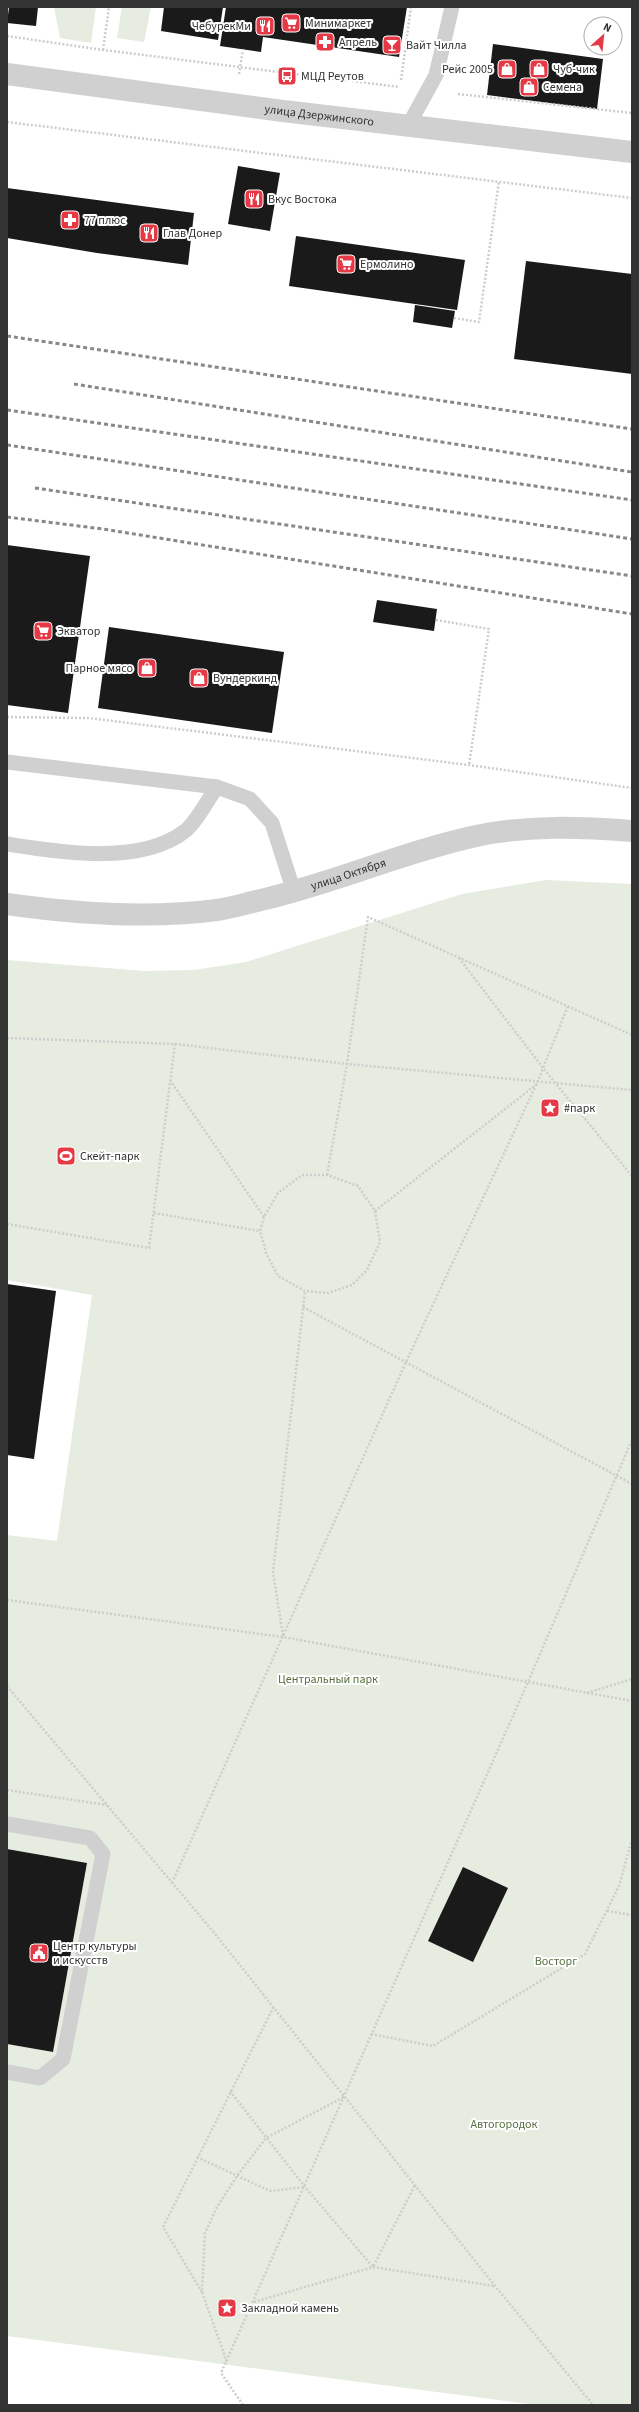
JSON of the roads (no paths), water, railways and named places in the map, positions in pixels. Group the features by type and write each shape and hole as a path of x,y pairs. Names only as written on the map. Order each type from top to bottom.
{"street":[{"name":"улица Дзержинского","path":"7,74 408,126 632,152"},
{"name":"улица Октября","path":"7,904 64,912 136,916 218,910 294,892 418,852 476,836 517,830 573,826 632,831"},
{"name":"улица Октября","path":"7,914 64,912"}],"lane":[{"path":"408,126 426,90 436,75 452,7"},
{"path":"7,762 217,787 250,799 272,823 294,892"},
{"path":"7,844 64,852 133,852 160,844 185,831 217,787"},
{"path":"7,1824 90,1838 103,1854 63,2058 40,2078 7,2072"}],"railway":[{"path":"7,336 632,429"},
{"path":"74,384 632,472"},
{"path":"7,410 632,500"},
{"path":"7,445 632,539"},
{"path":"35,488 632,576"},
{"path":"7,517 103,529 632,614"}],"place":[{"name":"Минимаркет","path":"291,23"},
{"name":"ЧебурекМи","path":"265,26"},
{"name":"Апрель","path":"325,42"},
{"name":"Вайт Чилла","path":"392,45"},
{"name":"Рейс 2005","path":"507,69"},
{"name":"Чуб-чик","path":"539,69"},
{"name":"МЦД Реутов","path":"287,76"},
{"name":"Семена","path":"529,87"},
{"name":"Вкус Востока","path":"254,199"},
{"name":"77 плюс","path":"70,220"},
{"name":"Глав Донер","path":"149,233"},
{"name":"Ермолино","path":"346,264"},
{"name":"Экватор","path":"43,631"},
{"name":"Парное мясо","path":"147,668"},
{"name":"Вундеркинд","path":"199,678"},
{"name":"#парк","path":"550,1108"},
{"name":"Скейт-парк","path":"66,1156"},
{"name":"Центр культуры и искусств","path":"39,1953"},
{"name":"Закладной камень","path":"227,2308"}],"park label":[{"name":"Центральный парк","path":"328,1679"},
{"name":"Восторг","path":"556,1961"},
{"name":"Автогородок","path":"504,2124"}]}
